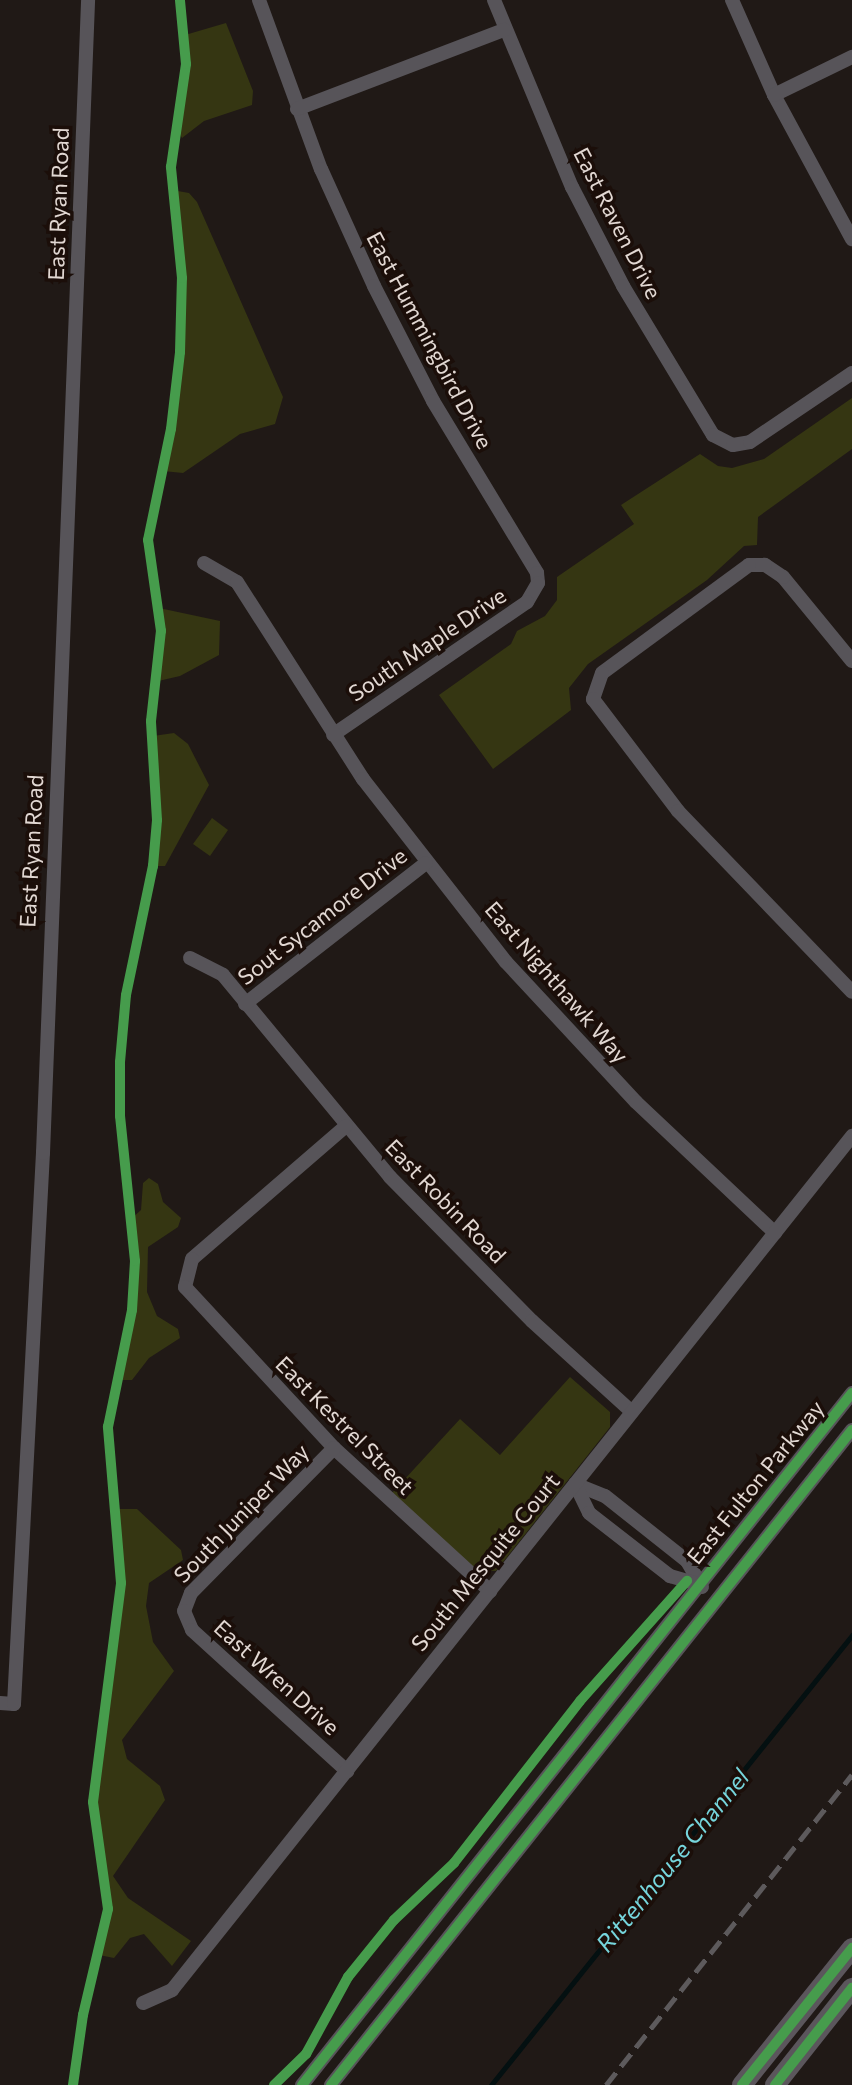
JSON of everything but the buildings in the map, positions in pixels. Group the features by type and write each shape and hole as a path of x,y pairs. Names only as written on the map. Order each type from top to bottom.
{"main road":[{"path":"742,2085 852,1948"},
{"path":"775,2085 852,1988"}],"street":[{"name":"East Ryan Road","path":"7,1703 43,1153 88,0"},
{"name":"East Hummingbird Drive","path":"259,0 297,109 403,344 534,566 538,583"},
{"name":"East Raven Drive","path":"494,0 572,187 623,286 713,435 733,445 750,442 852,373"},
{"path":"732,0 774,95 852,239"},
{"path":"297,109 504,30"},
{"path":"774,95 852,57"},
{"name":"East Nighthawk Way","path":"204,563 237,582 333,735 426,863 591,1056 775,1233"},
{"path":"852,661 783,577 765,565 737,572 602,673 594,686 597,710 678,811 852,992"},
{"name":"South Maple Drive","path":"333,735 527,602 538,583"},
{"name":"Sout Sycamore Drive","path":"245,1004 426,863"},
{"name":"East Robin Road","path":"190,958 223,975 346,1126 479,1268 632,1412"},
{"name":"East Kestrel Street","path":"346,1126 192,1259 184,1277 190,1296 334,1448 490,1591"},
{"name":"South Mesquite Court","path":"143,2003 172,1990 852,1136"},
{"name":"East Fulton Parkway","path":"302,2085 852,1393"},
{"name":"East Fulton Parkway","path":"331,2085 852,1430"},
{"name":"South Juniper Way","path":"184,1611 191,1593 334,1448"},
{"path":"575,1484 589,1513 670,1576 698,1584 716,1599"},
{"path":"575,1484 605,1496 687,1561 698,1584"},
{"name":"East Wren Drive","path":"184,1611 192,1630 347,1771"}],"shaded area":[{"path":"226,23 253,91 252,105 204,121 182,138 177,129 185,35"},
{"path":"172,190 189,193 197,202 283,397 275,424 240,434 183,473 163,471 180,352 182,278"},
{"path":"852,398 852,449 758,517 757,545 744,546 707,580 588,664 569,688 571,710 493,769 439,695 511,644 517,631 545,616 557,600 557,577 634,524 621,505 700,454 718,466 732,468 764,459"},
{"path":"159,608 220,621 219,655 180,676 154,682"},
{"path":"174,733 188,744 209,785 165,866 153,866 153,736"},
{"path":"212,818 228,830 210,856 193,844"},
{"path":"149,1178 158,1184 163,1202 181,1218 178,1227 148,1247 147,1292 157,1316 178,1329 180,1338 149,1358 132,1380 116,1380 134,1286 131,1219 141,1210 143,1183"},
{"path":"570,1377 610,1412 610,1427 496,1571 477,1571 392,1493 460,1419 500,1455"},
{"path":"117,1509 137,1509 181,1550 183,1560 149,1583 146,1606 153,1642 174,1671 122,1740 127,1759 160,1786 165,1800 113,1876 128,1898 191,1941 172,1966 144,1934 130,1938 114,1958 99,1955 108,1909 93,1802 119,1627"}],"waterway":[{"name":"Rittenhouse Channel","path":"491,2085 852,1635"}],"railway":[{"path":"606,2085 852,1775"}],"cycle path":[{"path":"73,2085 83,2015 108,1909 93,1802 121,1583 108,1427 132,1310 135,1261 120,1116 120,1062 126,995 153,866 157,820 151,721 161,631 148,540 171,429 180,352 182,278 171,167 186,64 180,0"},
{"path":"302,2085 852,1393"},
{"path":"331,2085 852,1430"},
{"path":"274,2085 306,2054 348,1977 394,1920 454,1863 580,1701 687,1581"},
{"path":"742,2085 852,1948"},
{"path":"775,2085 852,1988"}]}
